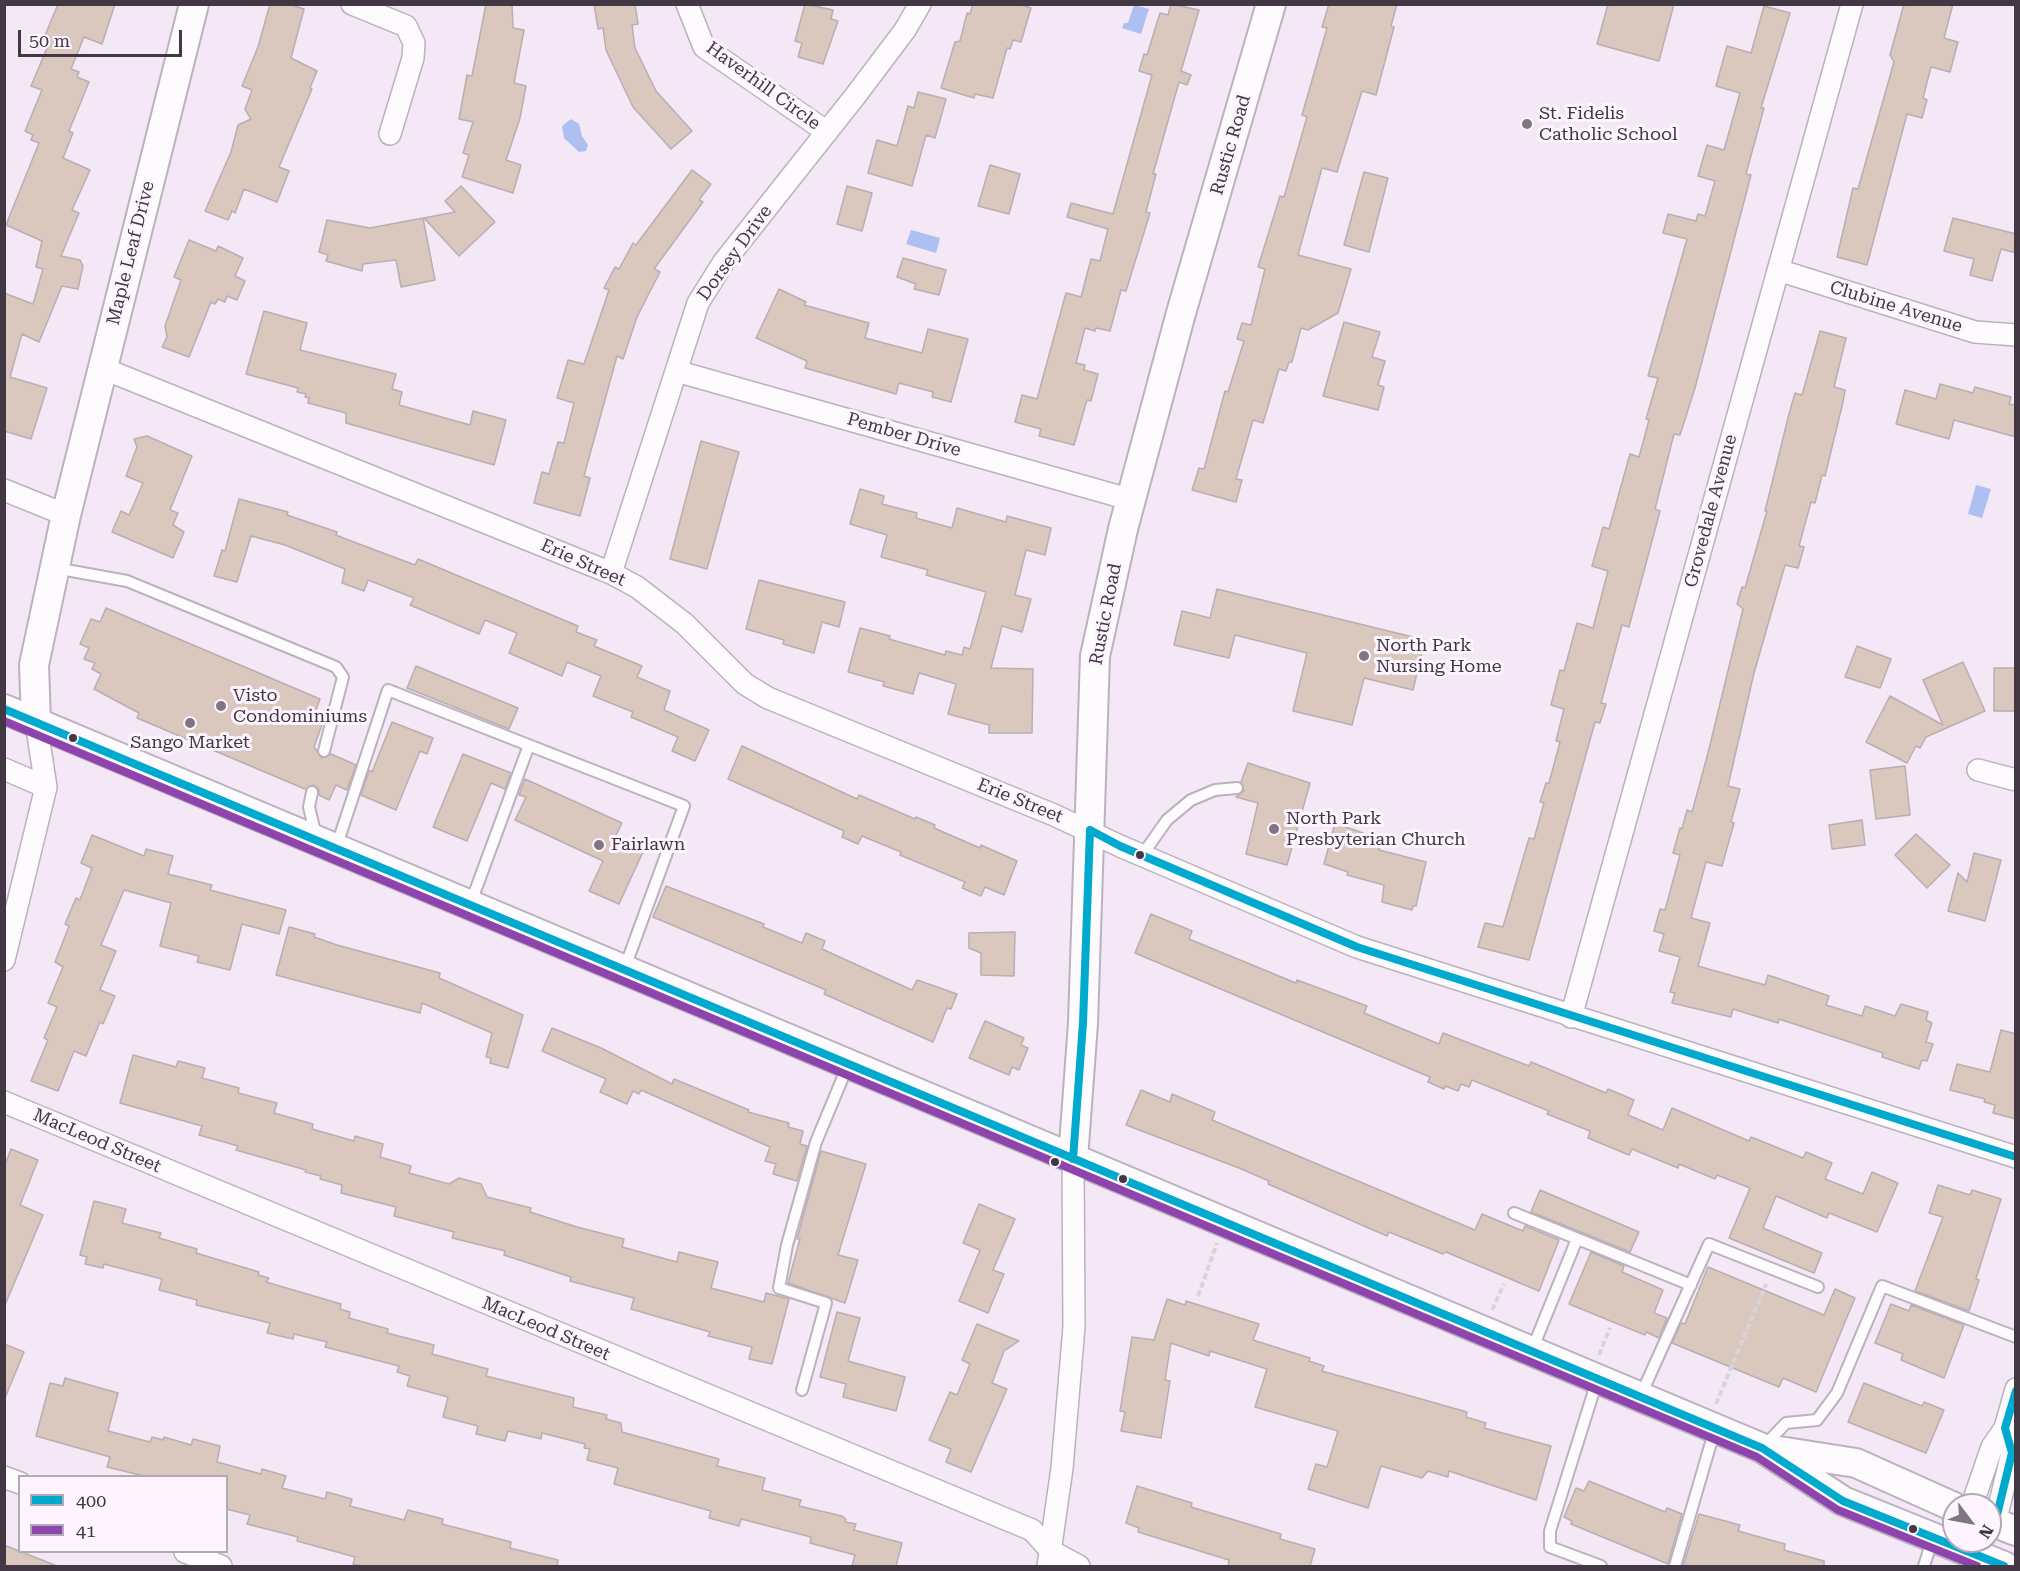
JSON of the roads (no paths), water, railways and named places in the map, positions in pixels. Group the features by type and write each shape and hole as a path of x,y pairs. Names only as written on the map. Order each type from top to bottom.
{"main road":[{"name":"Maple Leaf Drive","path":"36,722 34,665 54,568 194,4"},
{"name":"Rustic Road","path":"1073,1160 1083,1023 1095,656 1123,530 1271,4"},
{"path":"4,709 1762,1448 1843,1501 1942,1536"},
{"path":"1762,1448 1856,1463 1942,1502"},
{"path":"1977,1553 2004,1566"}],"street":[{"path":"352,4 406,26 414,43 413,58 390,135"},
{"name":"Haverhill Circle","path":"687,4 705,47 827,132"},
{"name":"Dorsey Drive","path":"612,573 698,303 723,263 905,30 920,4"},
{"name":"Grovedale Avenue","path":"1571,1017 1852,4"},
{"name":"Clubine Avenue","path":"1778,270 1975,333 2016,334"},
{"name":"Erie Street","path":"102,368 612,573 637,587 678,618 745,684 768,698 1090,830 1357,947 2016,1157"},
{"name":"Pember Drive","path":"676,371 1132,500"},
{"path":"4,490 66,515"},
{"name":"Maple Leaf Drive","path":"4,960 46,787 36,722"},
{"path":"4,769 46,787"},
{"path":"1978,770 2016,780"},
{"name":"MacLeod Street","path":"4,1102 1032,1530 1049,1559 1079,1566"},
{"name":"Rustic Road","path":"1049,1559 1062,1468 1074,1327 1073,1160"},
{"path":"1976,1493 1992,1447 2006,1428 2016,1389"},
{"path":"2002,1504 2012,1453 2006,1428"},
{"path":"190,1553 221,1566"}],"lane":[{"path":"54,568 127,581 336,667 343,677 324,751"},
{"path":"327,845 388,690 684,806 624,970"},
{"path":"471,905 530,745"},
{"path":"1143,854 1167,820 1191,801 1215,790 1237,788"},
{"path":"312,792 309,807 311,823 327,845"},
{"path":"801,1390 826,1304 779,1288 787,1245 816,1142 848,1065"},
{"path":"1514,1213 1691,1285"},
{"path":"1531,1351 1577,1239"},
{"path":"1640,1397 1709,1244 1818,1287"},
{"path":"1762,1448 1786,1423 1817,1420 1837,1393 1882,1286 2016,1337"},
{"path":"1597,1379 1550,1531 1550,1548 1601,1566"},
{"path":"1675,1566 1711,1427"},
{"path":"1924,1566 1942,1540"}],"water":[{"path":"1134,5 1149,9 1141,34 1122,28 1124,23 1128,23"},
{"path":"571,119 579,124 582,136 588,145 586,151 579,152 564,138 562,126"},
{"path":"911,230 940,238 936,253 906,244"},
{"path":"1976,485 1991,489 1982,518 1968,514"}],"place":[{"name":"St. Fidelis Catholic School","path":"1527,124"},
{"name":"North Park Nursing Home","path":"1364,656"},
{"name":"Visto Condominiums","path":"221,706"},
{"name":"Sango Market","path":"190,723"},
{"name":"North Park Presbyterian Church","path":"1274,829"},
{"name":"Fairlawn","path":"599,845"}]}
